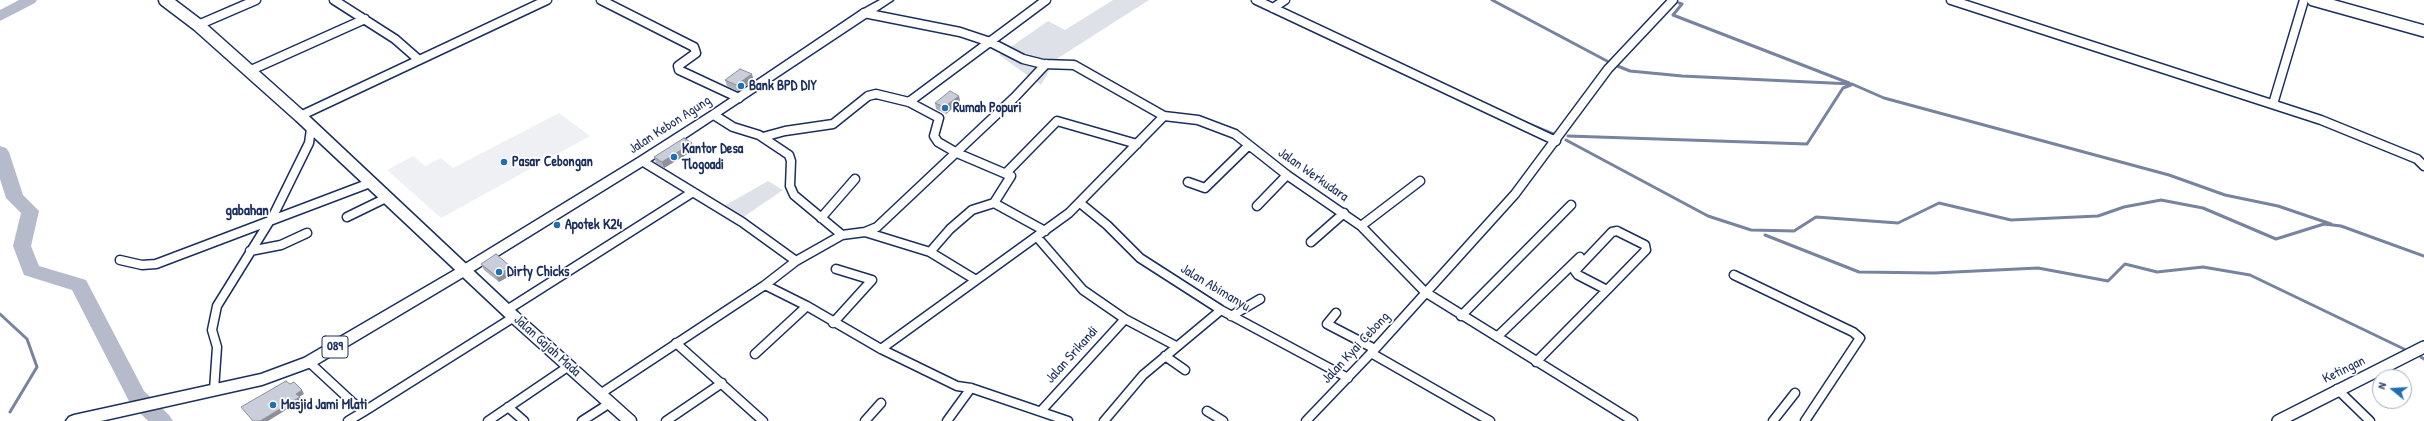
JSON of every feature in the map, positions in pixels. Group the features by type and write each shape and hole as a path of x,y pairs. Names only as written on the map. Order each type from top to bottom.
{"main road":[{"name":"Jalan Gajah Mada","path":"165,0 198,25 300,116 311,129 511,314 630,421"},
{"name":"Jalan Kebon Agung","path":"465,270 642,161 714,115 864,13 888,0"},
{"name":"089","path":"74,421 142,404 262,379 309,362 465,270"}],"street":[{"path":"198,25 256,0"},
{"path":"334,0 395,39 419,60"},
{"path":"300,116 547,0"},
{"path":"601,0 694,47 696,53 678,66 678,70 739,98"},
{"path":"909,102 1046,0"},
{"path":"1256,0 1556,141"},
{"path":"1273,8 1285,0"},
{"name":"Jalan Kyai Cebong","path":"1306,421 1373,351 1515,194 1608,70 1673,0"},
{"path":"1951,0 2321,120 2420,159 2424,166"},
{"path":"2273,104 2304,0"},
{"path":"2313,0 2424,31"},
{"path":"864,13 960,32 990,42 1024,59 1046,64 1063,63 1074,65 1164,116 1080,203 1037,237 881,349"},
{"path":"249,71 365,19"},
{"path":"600,394 765,285 796,261 842,235 865,232 878,227 1026,87 1046,64"},
{"path":"763,137 786,131 833,124 868,96 876,94 909,102 937,115 940,122 935,139 957,153 1007,172 1011,176 1009,182 994,203 972,210 950,229 930,252"},
{"path":"714,115 733,126 763,137 789,155 792,161 790,186 794,195 842,235"},
{"name":"Jalan Werkudara","path":"1164,116 1198,120 1235,134 1287,175 1344,213 1360,226 1425,292 1461,316 1633,421"},
{"path":"1007,172 1057,120 1137,144"},
{"path":"214,390 217,347 212,330 217,306 267,222 274,214 309,143 311,129"},
{"path":"1188,182 1205,188 1249,145"},
{"path":"642,161 742,222 796,261"},
{"path":"1257,206 1287,175"},
{"path":"821,218 856,179"},
{"path":"1360,226 1420,181"},
{"path":"120,260 142,264 156,264 370,183"},
{"path":"348,421 693,192"},
{"path":"347,217 386,198"},
{"path":"994,203 1045,231"},
{"name":"Jalan Abimanyu","path":"1080,203 1108,225 1140,258 1221,310 1348,378"},
{"path":"1461,316 1572,204"},
{"path":"1311,242 1344,213"},
{"path":"1497,337 1610,228"},
{"path":"1536,362 1607,290 1647,248 1645,245 1617,231 1612,232 1576,269 1578,275 1607,290"},
{"path":"865,232 930,252 976,280"},
{"path":"250,251 281,245 307,233"},
{"path":"1037,237 1077,284 1125,318 1176,346"},
{"path":"833,323 872,280 836,269"},
{"path":"1734,275 1853,332 1860,338 1805,421"},
{"path":"765,285 807,306 833,323 881,349 957,386 971,388 1068,421"},
{"path":"1232,316 1260,299"},
{"path":"755,354 807,306"},
{"path":"1104,421 1143,375 1221,310"},
{"path":"1336,313 1327,324 1490,421"},
{"name":"Jalan Srikandi","path":"1041,411 1125,318"},
{"path":"676,343 763,421"},
{"name":"Ketingan","path":"2278,421 2337,390 2423,349"},
{"path":"1165,356 1185,370"},
{"path":"309,362 363,412"},
{"path":"488,421 569,366"},
{"path":"666,421 722,383"},
{"path":"947,421 971,388"},
{"path":"2337,390 2370,421"},
{"path":"1773,421 1795,393"},
{"path":"865,421 880,403"},
{"path":"582,421 610,404"},
{"path":"508,407 524,421"},
{"path":"1207,411 1223,421"}],"shaded area":[{"path":"1113,0 1149,0 1055,60 1041,85 999,55 1048,21 1065,30"},
{"name":"Pasar Cebongan","path":"559,113 590,136 441,218 387,170 413,156 425,166 441,158 453,168"},
{"path":"768,181 783,190 742,218 724,206"}],"building":[{"path":"740,69 752,74 736,85 725,80"},
{"path":"950,91 959,96 944,107 935,103"},
{"path":"684,138 692,143 662,162 654,157"},
{"path":"496,254 511,267 496,276 481,264"},
{"name":"Masjid Jami Mlati","path":"286,381 290,384 294,382 302,390 296,394 300,397 260,421 253,421 241,407"}],"waterway":[{"path":"0,16 30,0"},
{"path":"1492,0 1607,61"},
{"path":"1679,3 1682,4 1673,15 1849,83"},
{"path":"1615,65 1630,71 1682,76 1852,84 1884,98 2169,175 2225,195 2278,206 2331,224"},
{"path":"1568,136 1807,144 1843,88 1851,85"},
{"path":"1524,122 1558,136"},
{"path":"1566,140 1708,216 1751,230 1794,231 1816,217 1898,223 1939,203 2011,220 2098,216 2124,207 2161,200 2203,208 2276,239 2324,224 2341,226 2424,256"},
{"path":"0,152 15,198 30,211 22,246 31,270 79,285 137,397 162,421"},
{"path":"1765,235 1859,272 1934,273 2038,268 2108,281 2125,264 2157,272 2203,267 2250,275 2404,349"},
{"path":"0,314 27,339 37,367 10,412"}],"place":[{"name":"Bank BPD DIY","path":"741,86"},
{"name":"Rumah Popuri","path":"945,108"},
{"name":"Kantor Desa Tlogoadi","path":"674,157"},
{"name":"Pasar Cebongan","path":"504,162"},
{"name":"Apotek K24","path":"557,225"},
{"name":"Dirty Chicks","path":"499,272"},
{"name":"Masjid Jami Mlati","path":"273,405"}],"district":[{"name":"gabahan","path":"247,211"}]}
